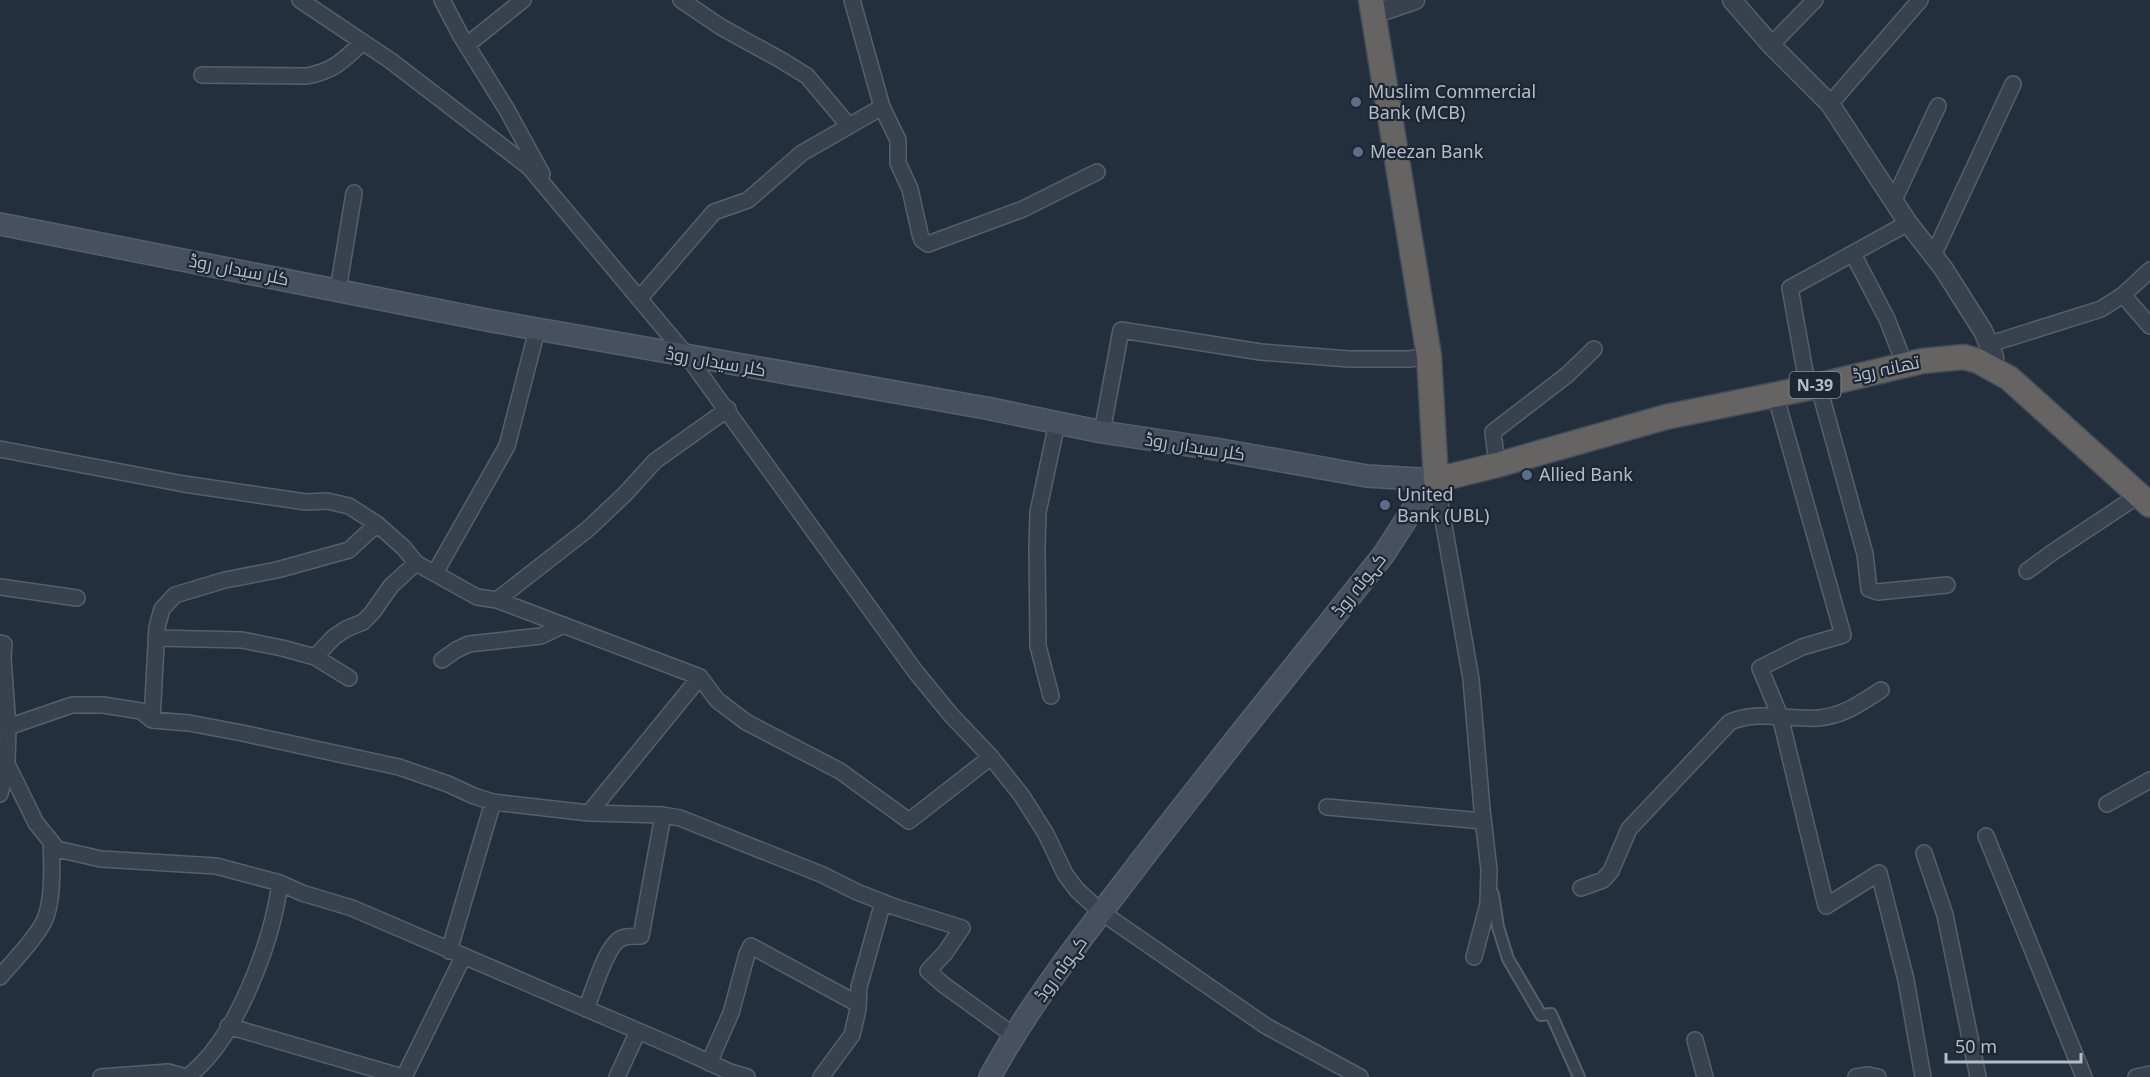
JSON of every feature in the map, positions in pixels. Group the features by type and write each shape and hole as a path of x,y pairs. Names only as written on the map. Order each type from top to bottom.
{"highway":[{"path":"1373,7 1429,356 1436,480"},
{"name":"تھانہ روڈ","path":"1436,480 1666,417 1923,361 1964,357 1994,368 2024,390 2144,500"}],"main road":[{"name":"کلر سیداں روڈ","path":"0,224 537,330 986,408 1102,432 1367,476 1436,480"},
{"name":"کہوٹہ روڈ","path":"990,1077 1013,1035 1101,912 1384,554 1411,512 1436,480"}],"street":[{"path":"300,0 391,61 529,167 688,357 728,409 915,671 951,715 992,757 1027,804 1046,834 1065,874 1077,890 1101,912 1266,1026 1360,1077"},
{"path":"442,0 507,110 555,198"},
{"path":"467,45 523,0"},
{"path":"681,0 721,27 807,76 849,126"},
{"path":"852,0 882,107 898,140 898,163 910,189 922,240 928,244 1023,209 1097,172"},
{"path":"1373,7 1415,0"},
{"path":"1732,0 1771,45 1830,104 1908,224 1934,256 1990,344 1994,357 1994,368"},
{"path":"1771,45 1815,0"},
{"path":"1830,104 1920,0"},
{"path":"202,75 307,76 337,66 363,42"},
{"path":"1934,256 2013,84"},
{"path":"1894,200 1938,106"},
{"path":"639,299 714,212 748,200 802,153 882,107"},
{"path":"338,290 354,193"},
{"path":"1908,224 1790,288 1813,386 1865,554 1869,589 1878,592 1947,585"},
{"path":"1853,254 1887,319 1905,365"},
{"path":"1990,344 2101,309 2123,295 2150,270"},
{"path":"2123,295 2150,326"},
{"path":"435,573 507,446 537,330"},
{"path":"1102,432 1121,330 1261,352 1349,358 1409,359 1429,356"},
{"path":"1497,465 1493,432 1567,375 1594,349"},
{"path":"1775,394 1843,635 1802,646 1760,668 1780,716 1826,906 1879,873 1905,980 1923,1077"},
{"path":"497,600 588,529 656,461 728,409"},
{"path":"1051,696 1038,646 1037,546 1038,512 1057,423"},
{"path":"0,449 184,484 306,502 327,501 349,506 377,524 404,548 416,563 477,597 497,600 700,677 717,700 746,722 840,771 909,821 992,757"},
{"path":"1436,480 1471,679 1483,821 1498,927 1508,959 1540,1015 1551,1014 1579,1077"},
{"path":"2027,571 2053,552 2144,500"},
{"path":"152,720 152,685 157,627 162,609 175,595 225,580 276,570 349,550 377,524"},
{"path":"315,657 334,637 363,622 391,586 416,563"},
{"path":"0,587 77,598"},
{"path":"442,660 470,644 541,636 564,625"},
{"path":"156,638 242,640 315,657 349,678"},
{"path":"0,643 4,644 4,727 7,764 0,794"},
{"path":"589,813 700,677"},
{"path":"1581,888 1603,880 1611,872 1629,829 1730,722 1743,717 1816,718 1835,715 1849,710 1881,690"},
{"path":"4,727 72,705 103,705 141,711 152,720 189,723 242,733 399,767 494,802 589,813 663,815 680,818 823,875 857,892 962,928 928,971 1013,1035"},
{"path":"7,764 36,823 57,849 101,859 216,866 280,883 302,893 352,908 638,1031 709,1063 728,1075 747,1077"},
{"path":"2107,804 2150,780"},
{"path":"448,951 494,802"},
{"path":"1327,807 1483,821"},
{"path":"586,1009 609,952 616,942 622,938 640,936 663,815"},
{"path":"1986,836 2084,1077"},
{"path":"0,977 44,923 51,892 51,841"},
{"path":"1924,853 1945,915 1978,1077"},
{"path":"1474,957 1488,904 1489,870"},
{"path":"101,1077 168,1072 187,1077 198,1069 217,1046 257,971 277,908 280,883"},
{"path":"821,1077 852,1035 859,987 884,902"},
{"path":"709,1063 731,1013 751,946 858,1004"},
{"path":"228,1026 403,1077 463,957"},
{"path":"617,1077 638,1031"},
{"path":"1695,1040 1705,1077"},
{"path":"2136,1077 2150,1074"},
{"path":"1856,1077 1868,1075 1878,1077"}],"place":[{"name":"Muslim Commercial Bank (MCB)","path":"1356,102"},
{"name":"Meezan Bank","path":"1358,152"},
{"name":"Allied Bank","path":"1527,475"},
{"name":"United Bank (UBL)","path":"1385,505"}]}
